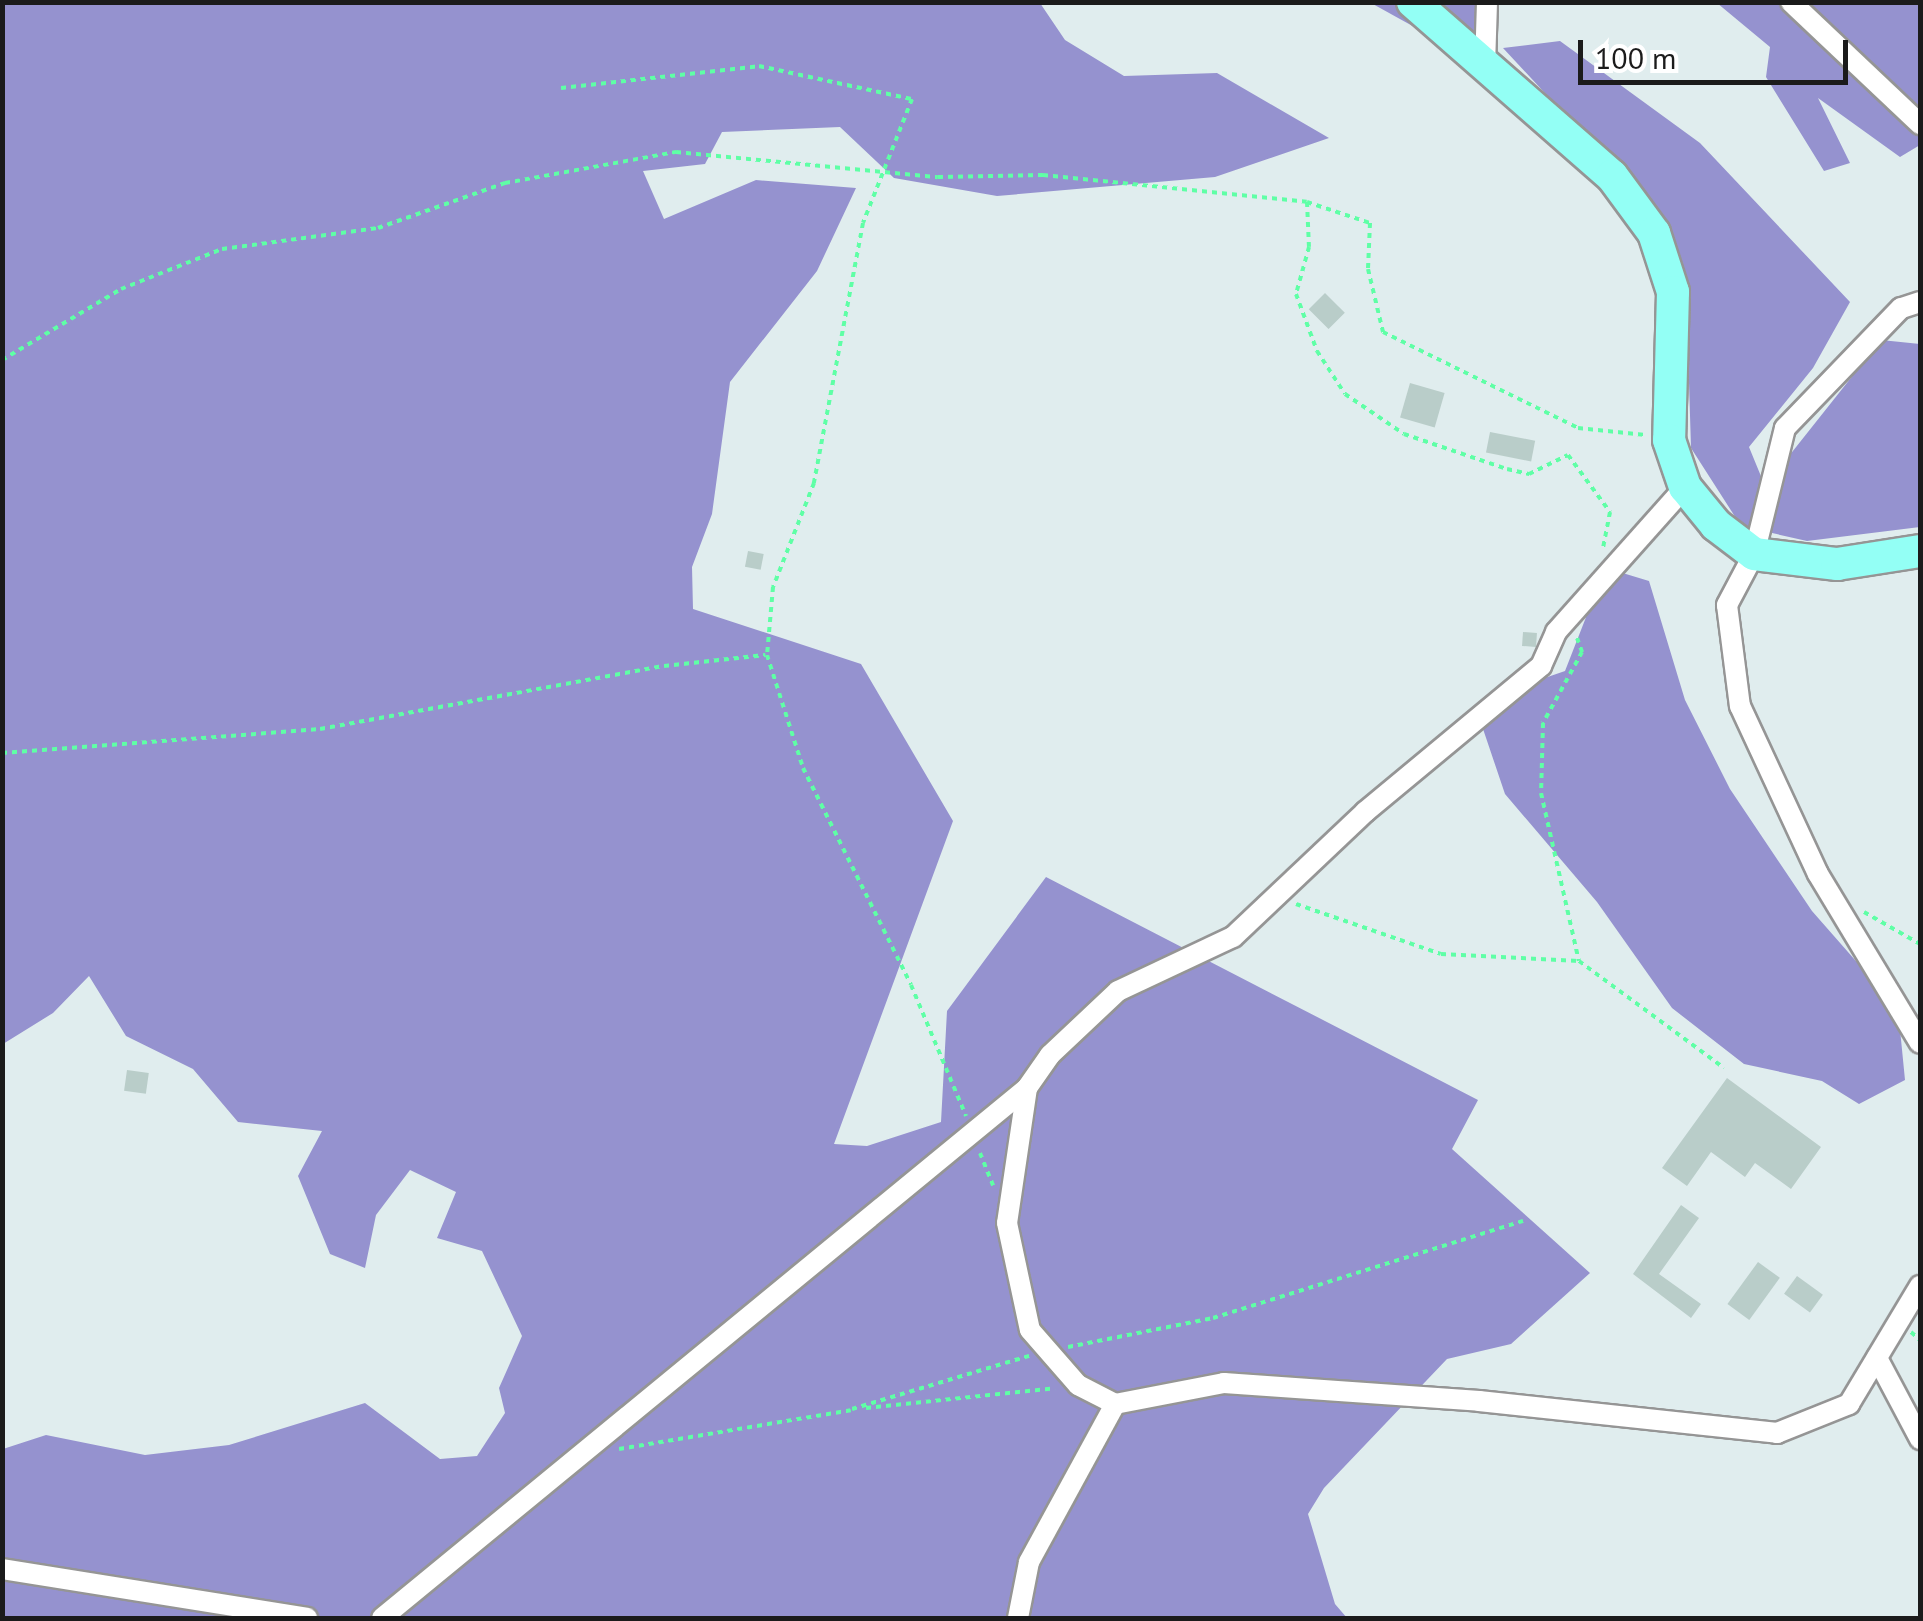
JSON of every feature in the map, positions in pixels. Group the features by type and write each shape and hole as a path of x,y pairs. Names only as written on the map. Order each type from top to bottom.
{"main road":[{"path":"1413,2 1612,176 1654,233 1673,292 1669,440 1685,488 1716,525 1754,554 1837,564 1920,551"}],"street":[{"path":"1486,66 1487,2"},
{"path":"1791,2 1920,124"},
{"path":"1920,302 1901,308 1785,428 1754,554 1726,605 1740,706 1818,874 1920,1043"},
{"path":"382,1618 971,1128 1027,1088 1050,1054 1118,991 1234,937 1272,897 1541,666 1568,618 1685,488"},
{"path":"1027,1088 1007,1223 1030,1330 1078,1385 1116,1404 1224,1383 1479,1401 1776,1434 1848,1404 1920,1286"},
{"path":"1877,1358 1920,1439"},
{"path":"1018,1618 1030,1562 1116,1404"},
{"path":"2,1569 307,1618"}],"path":[{"path":"561,88 759,66 912,100 863,223 814,483 773,587 767,654 803,768 912,985 1007,1223"},
{"path":"2,360 121,289 222,249 378,228 504,183 676,152 883,173 1043,176 1308,202 1370,223 1368,269 1383,332 1578,428 1669,440"},
{"path":"1308,202 1309,248 1296,294 1317,352 1345,394 1404,434 1507,469 1529,474 1568,455 1610,512 1594,565"},
{"path":"1568,618 1582,652 1543,723 1541,793 1579,961"},
{"path":"2,753 320,729 664,666 767,654"},
{"path":"1272,897 1441,954 1579,961 1724,1068"},
{"path":"1864,911 1920,944"},
{"path":"852,1410 1048,1351 1213,1318 1523,1221"},
{"path":"610,1452 852,1410 1078,1385"}],"shaded area":[{"path":"3,3 1040,3 1065,40 1124,76 1217,73 1329,138 1215,177 997,196 894,178 840,127 722,132 705,164 643,171 664,219 756,180 856,188 817,271 730,382 712,514 692,567 693,609 861,664 953,821 834,1144 867,1146 941,1122 947,1011 1046,877 1478,1100 1452,1149 1590,1273 1511,1344 1447,1359 1324,1488 1308,1514 1335,1604 1347,1618 3,1618 3,1449 46,1435 145,1455 229,1445 365,1403 440,1459 477,1456 505,1413 499,1388 522,1336 482,1251 437,1238 456,1192 410,1170 376,1215 365,1268 330,1254 298,1176 322,1131 238,1122 193,1069 126,1036 89,976 53,1013 3,1044"},
{"path":"1371,3 1487,3 1485,66"},
{"path":"1717,3 1920,3 1920,145 1900,157 1818,98 1850,163 1824,171 1766,77 1770,47"},
{"path":"1560,41 1700,143 1850,302 1813,368 1749,447 1765,486 1881,340 1920,344 1920,527 1807,541 1741,526 1691,448 1686,285 1661,218 1503,48"},
{"path":"1616,571 1649,581 1685,700 1730,789 1812,911 1898,1009 1905,1080 1859,1104 1822,1081 1744,1064 1672,1008 1597,902 1505,794 1481,723 1533,682 1565,671 1590,607"}],"building":[{"path":"1325,293 1345,313 1329,329 1309,309"},
{"path":"1410,383 1445,393 1435,428 1400,418"},
{"path":"1490,432 1535,441 1531,461 1486,453"},
{"path":"748,551 764,554 761,570 745,567"},
{"path":"1523,632 1537,633 1536,647 1522,646"},
{"path":"127,1070 149,1073 146,1094 124,1091"},
{"path":"1727,1078 1821,1147 1791,1189 1755,1163 1745,1177 1711,1152 1687,1186 1662,1168"},
{"path":"1681,1205 1699,1218 1659,1274 1701,1304 1691,1318 1633,1274"},
{"path":"1758,1262 1780,1278 1749,1320 1727,1304"},
{"path":"1797,1276 1823,1295 1810,1313 1784,1294"}]}
